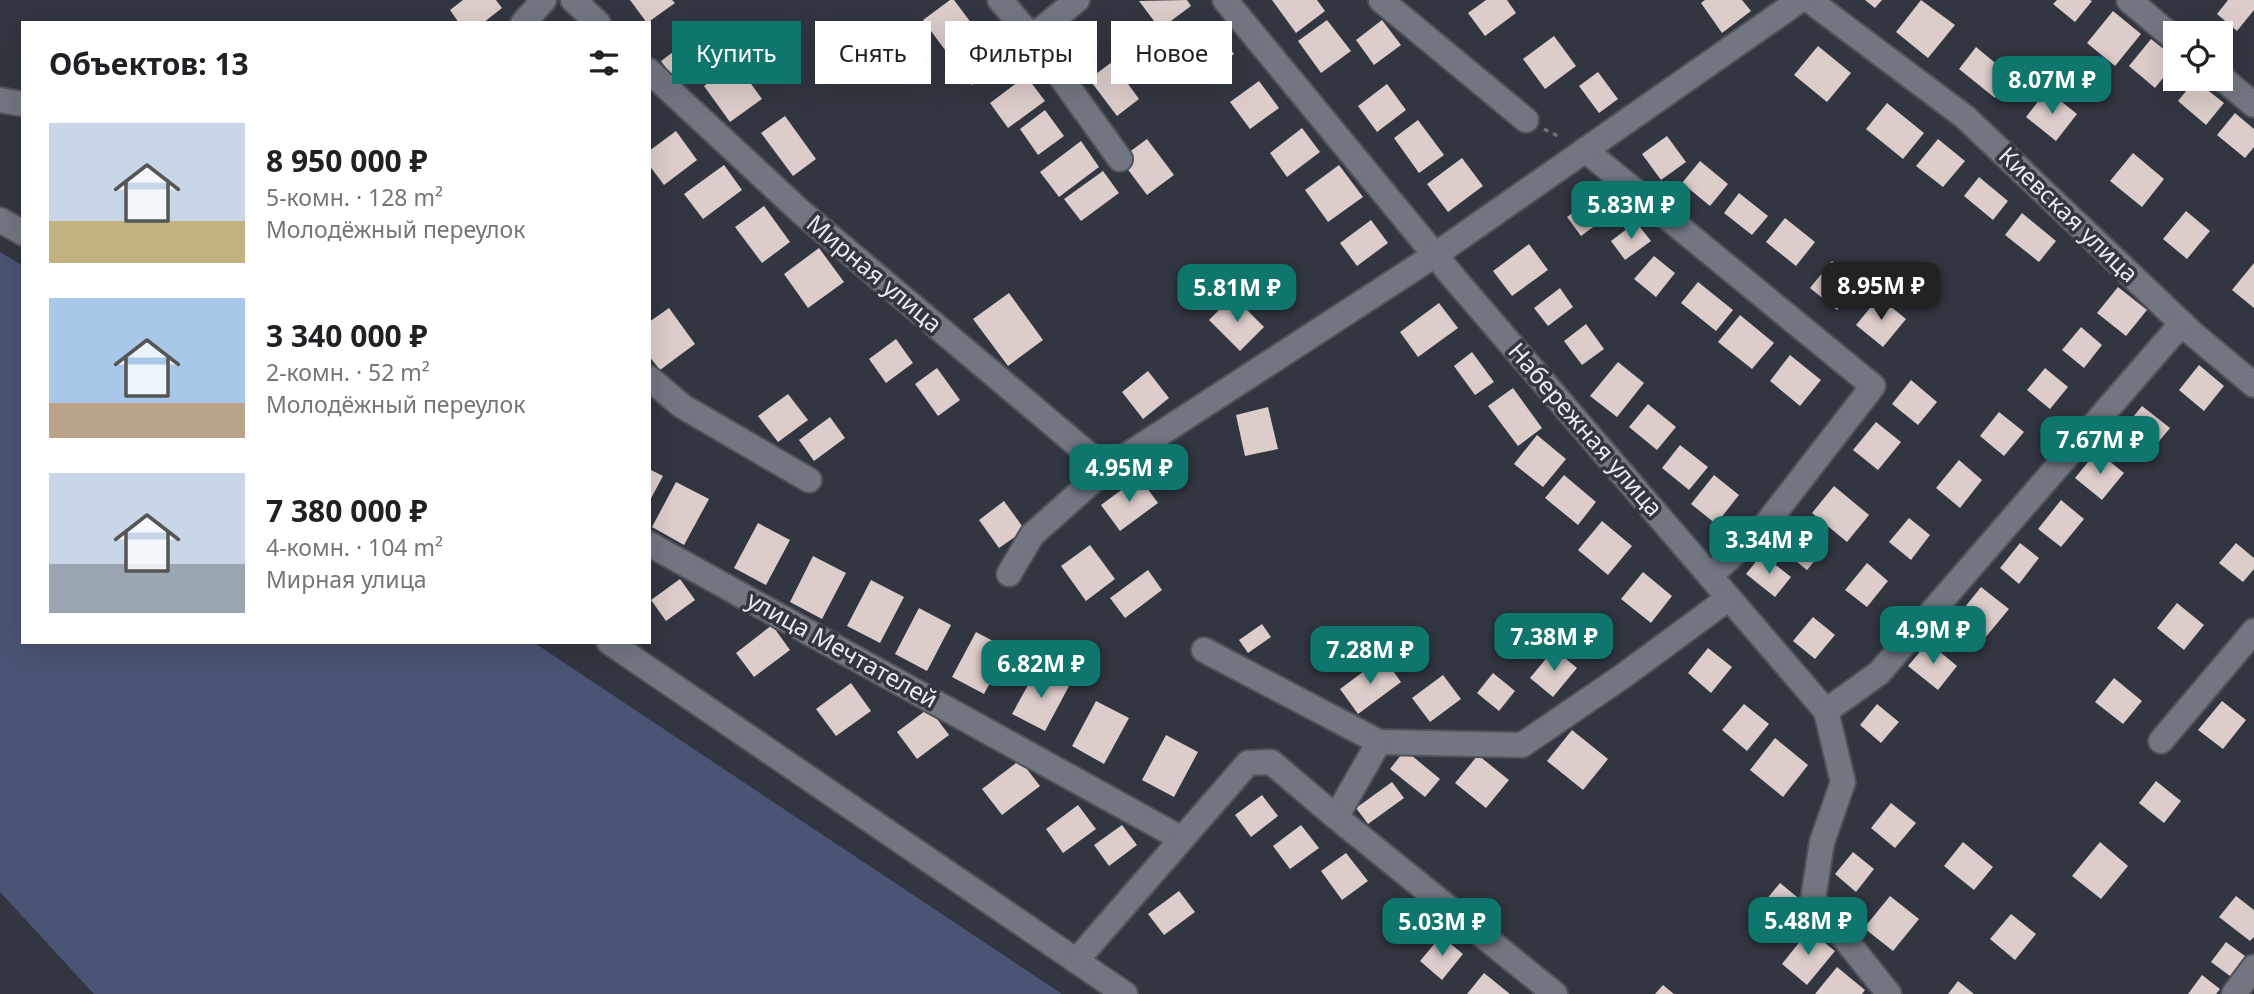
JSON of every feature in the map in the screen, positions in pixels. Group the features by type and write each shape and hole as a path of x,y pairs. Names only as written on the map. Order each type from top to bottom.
{"street":[{"path":"525,21 544,0"},
{"path":"573,0 596,21"},
{"path":"1000,0 1018,21"},
{"path":"1051,21 1077,0"},
{"name":"Набережная улица","path":"1225,0 1435,254 1826,711 1843,782 1822,842 1813,899 1889,994"},
{"path":"1381,0 1526,120"},
{"path":"1009,574 1032,535 1106,469 1435,254 1800,0"},
{"name":"Киевская улица","path":"1809,0 1965,117 2182,323 2254,385"},
{"path":"2129,0 2163,29"},
{"name":"Мирная улица","path":"651,73 801,212 1106,469"},
{"path":"1066,84 1120,159"},
{"path":"2233,88 2254,106"},
{"path":"0,100 21,104"},
{"path":"1585,150 1873,386 1768,523 1710,576"},
{"path":"0,220 21,232"},
{"path":"1826,711 1880,673 2182,323"},
{"path":"651,380 682,406 809,480"},
{"name":"улица Мечтателей","path":"651,545 1182,839"},
{"path":"1204,650 1379,742 1522,745 1623,676 1729,598"},
{"path":"2161,741 2254,631"},
{"path":"612,644 1125,994"},
{"path":"1336,817 1379,742"},
{"path":"1076,961 1248,763 1271,762 1555,994"},
{"path":"2234,994 2254,967"}],"path":[{"path":"1526,120 1585,150"}],"shaded area":[{"path":"0,252 21,265 21,644 536,644 1062,994 94,994 0,892"}],"building":[{"path":"463,0 496,0 502,8 486,21 458,21 450,10"},
{"path":"630,0 672,0 675,3 650,21 646,21"},
{"path":"950,0 954,0 970,21 945,21 945,50 931,31 931,21 923,20"},
{"path":"1187,0 1191,6 1171,21 1154,21 1139,1"},
{"path":"1272,0 1317,0 1325,11 1296,33"},
{"path":"1486,0 1507,0 1516,13 1485,36 1468,13"},
{"path":"1705,0 1742,0 1751,11 1722,33 1701,3"},
{"path":"1865,0 1882,0 1875,8"},
{"path":"1921,0 1955,25 1928,58 1896,32"},
{"path":"2057,0 2092,1 2075,22 2053,4"},
{"path":"2228,0 2254,0 2254,10 2237,31 2233,28 2233,21 2225,21 2217,14"},
{"path":"2113,11 2141,34 2115,66 2087,43"},
{"path":"1327,20 1351,51 1321,73 1298,41"},
{"path":"1382,20 1401,45 1374,65 1356,40"},
{"path":"1554,36 1576,66 1545,89 1523,59"},
{"path":"2151,39 2163,48 2163,78 2155,88 2129,66"},
{"path":"1818,46 1851,73 1827,102 1794,75"},
{"path":"1976,47 2012,77 1995,98 1959,69"},
{"path":"672,53 672,76 661,61"},
{"path":"1111,63 1111,84 1128,84 1139,99 1117,116 1093,84 1097,84 1097,73"},
{"path":"1598,72 1618,99 1599,113 1579,86"},
{"path":"1259,81 1279,108 1250,129 1230,102"},
{"path":"751,84 762,99 730,122 704,86"},
{"path":"1015,84 1032,84 1045,101 1008,128 990,103"},
{"path":"1387,84 1406,110 1377,132 1358,106"},
{"path":"2047,90 2077,114 2056,141 2026,117"},
{"path":"2186,91 2209,91 2224,103 2206,125 2178,101"},
{"path":"1887,103 1924,133 1903,159 1866,129"},
{"path":"1045,110 1064,136 1038,155 1020,129"},
{"path":"2235,113 2254,129 2254,147 2245,158 2217,135"},
{"path":"785,116 816,159 793,176 761,133"},
{"path":"1418,120 1444,155 1419,173 1394,138"},
{"path":"1302,128 1320,152 1287,177 1270,153"},
{"path":"676,131 697,160 664,185 651,168 651,150"},
{"path":"1667,136 1686,162 1661,180 1642,154"},
{"path":"1147,139 1174,175 1147,195 1120,159"},
{"path":"1938,139 1965,161 1943,187 1916,166"},
{"path":"1081,141 1099,167 1059,197 1040,172"},
{"path":"2133,153 2164,179 2142,207 2110,181"},
{"path":"1462,158 1483,186 1448,212 1427,184"},
{"path":"1700,161 1728,184 1710,206 1682,183"},
{"path":"724,165 742,190 703,219 684,194"},
{"path":"1339,165 1363,197 1328,222 1305,190"},
{"path":"1103,171 1119,193 1081,221 1064,199"},
{"path":"1979,177 2008,201 1993,220 1964,196"},
{"path":"1739,193 1768,216 1752,235 1724,213"},
{"path":"1598,194 1612,213 1581,236 1567,217"},
{"path":"764,206 790,242 762,263 735,227"},
{"path":"2186,211 2210,231 2187,259 2163,239"},
{"path":"2022,213 2056,241 2039,262 2005,235"},
{"path":"1785,218 1815,242 1796,266 1766,242"},
{"path":"1371,220 1388,243 1357,266 1340,243"},
{"path":"1636,222 1651,241 1625,260 1611,241"},
{"path":"1529,244 1548,270 1512,296 1493,271"},
{"path":"819,248 844,282 808,308 784,274"},
{"path":"1654,256 1675,273 1656,297 1634,279"},
{"path":"1832,261 1859,282 1837,310 1810,288"},
{"path":"2254,263 2254,308 2232,290"},
{"path":"1698,282 1733,310 1716,331 1681,303"},
{"path":"2118,287 2147,310 2126,336 2097,313"},
{"path":"1560,288 1573,307 1548,326 1534,308"},
{"path":"1009,293 1043,340 1008,366 973,319"},
{"path":"1233,296 1264,327 1240,351 1209,320"},
{"path":"1879,297 1906,319 1883,347 1856,325"},
{"path":"1439,303 1458,328 1418,357 1400,332"},
{"path":"669,308 695,344 660,370 651,359 651,321"},
{"path":"1740,315 1774,343 1752,369 1718,342"},
{"path":"1586,324 1604,349 1582,365 1564,341"},
{"path":"2081,327 2102,345 2084,368 2062,350"},
{"path":"896,339 913,363 886,383 869,359"},
{"path":"1472,352 1494,382 1475,395 1454,366"},
{"path":"1790,355 1821,380 1800,406 1770,381"},
{"path":"1618,362 1644,383 1617,417 1590,396"},
{"path":"2199,365 2224,386 2204,411 2179,390"},
{"path":"937,368 960,400 938,416 915,384"},
{"path":"2045,368 2068,387 2050,409 2027,390"},
{"path":"1148,371 1169,398 1143,419 1122,392"},
{"path":"1911,380 1937,402 1918,425 1892,404"},
{"path":"1513,388 1542,428 1518,446 1488,406"},
{"path":"788,394 808,420 778,442 758,416"},
{"path":"1648,404 1676,427 1657,450 1629,427"},
{"path":"2142,406 2170,428 2147,456 2119,434"},
{"path":"1268,407 1278,449 1245,456 1236,415"},
{"path":"1999,412 2024,432 2004,456 1980,436"},
{"path":"830,417 845,438 814,461 799,440"},
{"path":"1876,422 1901,442 1878,470 1853,450"},
{"path":"1537,435 1566,459 1543,487 1514,464"},
{"path":"1680,445 1708,467 1689,490 1662,468"},
{"path":"2097,451 2124,473 2102,500 2075,478"},
{"path":"1959,460 1982,480 1960,508 1936,488"},
{"path":"651,470 663,476 651,498"},
{"path":"1564,475 1596,502 1578,525 1545,498"},
{"path":"1714,475 1739,495 1716,524 1691,504"},
{"path":"1139,477 1158,503 1120,531 1101,505"},
{"path":"676,482 709,499 684,545 652,527"},
{"path":"1834,486 1869,515 1847,542 1812,513"},
{"path":"2061,500 2084,519 2061,547 2038,529"},
{"path":"1004,501 1025,530 999,548 979,520"},
{"path":"1909,518 1930,535 1911,560 1889,542"},
{"path":"1602,521 1632,546 1608,575 1578,550"},
{"path":"758,523 790,540 766,585 734,568"},
{"path":"1800,523 1827,546 1807,570 1780,548"},
{"path":"2020,543 2039,558 2019,584 2000,568"},
{"path":"2236,543 2254,558 2254,569 2243,582 2219,563"},
{"path":"1090,545 1115,579 1086,601 1061,566"},
{"path":"1762,554 1791,577 1775,597 1746,574"},
{"path":"813,556 846,573 822,619 790,602"},
{"path":"1867,563 1888,581 1867,607 1845,590"},
{"path":"1148,570 1162,590 1125,618 1110,598"},
{"path":"1643,572 1672,596 1651,623 1621,599"},
{"path":"680,579 695,600 666,621 651,600"},
{"path":"871,580 904,597 880,643 847,626"},
{"path":"1981,587 2009,609 1980,644 1953,622"},
{"path":"2177,603 2204,625 2184,650 2157,628"},
{"path":"919,608 951,625 927,671 895,654"},
{"path":"1813,617 1835,635 1815,659 1793,641"},
{"path":"1262,624 1271,637 1248,653 1239,640"},
{"path":"772,625 790,650 754,677 736,653"},
{"path":"976,632 1008,649 984,694 952,677"},
{"path":"1928,642 1957,666 1938,690 1908,666"},
{"path":"1708,648 1732,667 1711,693 1688,673"},
{"path":"1554,649 1577,668 1553,697 1530,678"},
{"path":"1383,657 1401,682 1358,714 1340,689"},
{"path":"1037,669 1069,686 1045,731 1012,714"},
{"path":"1493,673 1515,691 1499,711 1477,693"},
{"path":"1443,675 1461,699 1430,722 1412,698"},
{"path":"2114,678 2142,701 2123,724 2095,702"},
{"path":"851,683 871,711 836,736 816,709"},
{"path":"1096,701 1129,718 1104,764 1072,746"},
{"path":"2222,701 2246,720 2223,749 2198,730"},
{"path":"1744,704 1769,724 1747,751 1722,730"},
{"path":"1877,704 1899,722 1881,743 1860,725"},
{"path":"929,708 949,735 917,759 897,732"},
{"path":"1572,730 1608,759 1583,790 1547,761"},
{"path":"1166,735 1198,752 1174,797 1142,780"},
{"path":"1775,738 1808,765 1783,797 1750,770"},
{"path":"1405,750 1440,779 1425,797 1390,769"},
{"path":"1478,755 1509,780 1486,808 1455,783"},
{"path":"1020,760 1040,786 1002,815 982,789"},
{"path":"2156,781 2181,801 2164,823 2139,803"},
{"path":"1392,782 1404,798 1368,824 1356,808"},
{"path":"1262,795 1278,816 1251,837 1235,815"},
{"path":"1891,803 1916,823 1895,848 1871,828"},
{"path":"1078,805 1096,829 1063,853 1046,829"},
{"path":"1122,825 1137,845 1109,866 1094,845"},
{"path":"1301,825 1319,848 1290,869 1273,846"},
{"path":"1963,842 1993,867 1974,890 1944,866"},
{"path":"2100,842 2128,866 2101,899 2072,876"},
{"path":"1853,852 1874,869 1856,892 1835,874"},
{"path":"1346,853 1368,881 1342,900 1321,871"},
{"path":"1780,883 1807,905 1779,941 1751,918"},
{"path":"1179,891 1195,912 1164,935 1148,914"},
{"path":"1890,896 1919,919 1893,951 1864,928"},
{"path":"2236,896 2254,910 2254,937 2250,941 2219,917"},
{"path":"2011,914 2036,934 2015,960 1990,939"},
{"path":"1809,930 1835,951 1807,985 1782,964"},
{"path":"1441,936 1463,954 1442,980 1420,961"},
{"path":"2226,942 2245,956 2230,976 2211,962"},
{"path":"1837,967 1865,990 1862,994 1815,994"},
{"path":"1484,973 1510,994 1467,994"},
{"path":"2202,975 2220,989 2216,994 2188,994"},
{"path":"1958,981 1974,994 1948,994"},
{"path":"1663,985 1674,994 1655,994"}]}
